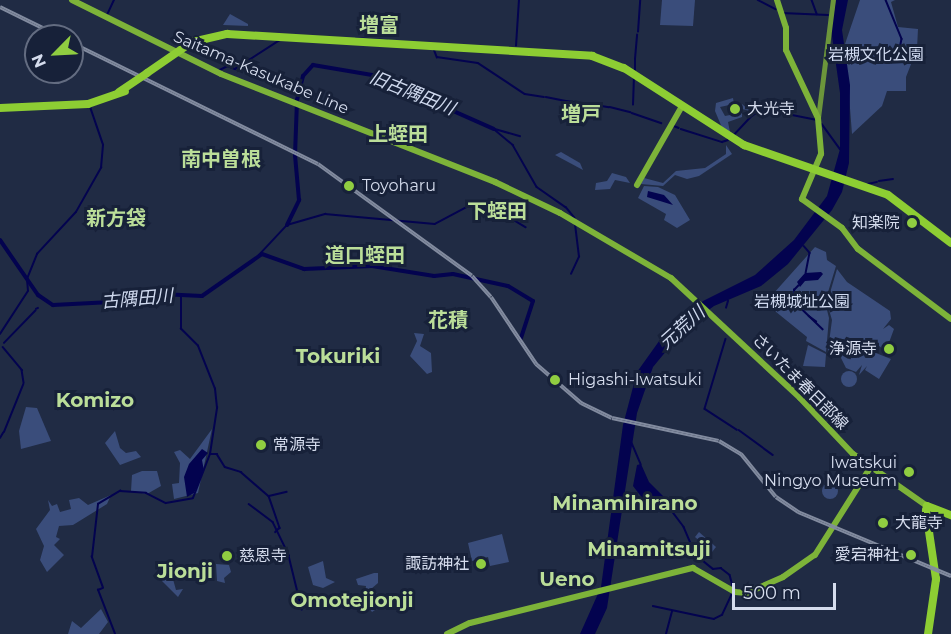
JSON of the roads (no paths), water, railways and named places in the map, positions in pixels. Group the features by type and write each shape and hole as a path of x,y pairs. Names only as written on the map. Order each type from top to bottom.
{"highway":[{"path":"0,107 86,102 119,93 197,40 227,34 570,52 616,64 743,146 849,181 890,198 951,244"},
{"path":"928,634 936,579 925,520 927,506 951,515"}],"main road":[{"name":"Saitama-Kasukabe Line","path":"72,0 221,74 297,102 495,182 575,222 671,278 697,301"},
{"path":"777,0 786,28 786,50 818,118"},
{"path":"833,0 818,118 821,148 802,199 842,228 858,249 951,319"},
{"path":"638,185 682,107"},
{"name":"さいたま春日部線","path":"697,301 870,468"},
{"path":"447,634 470,623 693,568 740,594 783,577 815,555 870,468 927,506"}],"water":[{"name":"元荒川","path":"836,0 848,0 842,30 850,85 849,163 842,192 832,210 788,264 761,286 714,306 687,326 653,367 637,413 607,608 595,634 580,634 601,587 623,425 637,372 662,337 703,301 755,275 794,240 827,196 840,149 840,93 831,29"},
{"path":"767,98 773,98 777,105 773,112 767,112 763,108 763,102"},
{"path":"648,191 664,195 673,205 647,197"},
{"path":"821,272 823,274 818,280 805,281 800,287 797,282 805,273"},
{"path":"202,449 208,453 202,460 204,471 194,493 187,497 184,477 189,464"},
{"path":"641,464 649,482 671,504 665,511 659,512 654,505 650,508 633,486 637,465"}],"waterway":[{"path":"107,15 114,0"},
{"path":"516,46 519,0"},
{"path":"638,32 640,0"},
{"path":"758,0 776,9"},
{"path":"812,0 817,14"},
{"path":"886,0 902,39 900,49 893,53"},
{"path":"782,13 828,15"},
{"path":"635,59 637,35"},
{"path":"356,38 387,40"},
{"path":"218,71 228,66 235,69 280,40"},
{"path":"434,49 437,57 478,63 525,94 544,97"},
{"path":"635,60 635,70"},
{"name":"旧古隅田川","path":"287,225 299,200 295,155 297,100 303,76 313,65 372,75 494,129"},
{"path":"633,105 634,79"},
{"path":"546,97 566,101"},
{"path":"567,101 587,104"},
{"path":"589,104 609,107"},
{"path":"0,334 28,291 27,279 37,254 76,212 101,168 103,145 90,107"},
{"path":"610,107 630,112"},
{"path":"752,116 762,109 817,120"},
{"path":"632,113 661,123"},
{"path":"733,136 751,117"},
{"path":"822,124 840,149"},
{"path":"674,126 679,128"},
{"name":"旧古隅田川","path":"494,129 513,145 537,187 566,207 575,218"},
{"path":"495,129 520,136"},
{"path":"681,129 722,142 728,140"},
{"path":"879,181 893,179"},
{"path":"868,184 877,182"},
{"path":"259,255 287,225 325,214 435,224 470,205 494,208 526,227"},
{"name":"旧古隅田川","path":"571,274 579,257 575,226"},
{"name":"古隅田川","path":"0,240 38,295 53,305 131,301 161,294 202,296 262,254 304,269 372,266 434,276 453,274 508,286 533,301 521,338"},
{"path":"804,246 810,253 806,273"},
{"path":"795,303 794,290 798,286"},
{"path":"115,634 98,590 103,588 92,557 98,504 120,491 146,493 166,503 193,498 210,454 217,408 215,389 198,346 181,329 181,295"},
{"path":"726,308 728,301"},
{"path":"802,309 823,329"},
{"path":"4,343 35,311"},
{"path":"809,316 816,321"},
{"path":"726,339 705,409 737,430"},
{"path":"3,347 22,370 24,383"},
{"path":"4,432 23,385"},
{"path":"739,430 773,455"},
{"path":"0,438 3,433"},
{"path":"632,443 641,464"},
{"path":"211,454 217,454 225,467 241,472 269,496 287,492"},
{"path":"269,496 280,528 276,532"},
{"path":"249,504 273,522 289,555"},
{"path":"669,507 684,527 696,555 713,569 721,568 730,575 733,586"},
{"path":"289,556 302,609"},
{"path":"653,606 714,619 722,615 732,594"},
{"path":"666,634 672,612"}],"railway":[{"path":"0,7 35,24"},
{"path":"84,49 318,164 472,276 491,297 536,364 581,403 612,418 719,441 741,454 776,497 798,512 951,576"}],"place":[{"name":"大光寺","path":"735,109"},
{"name":"Toyoharu","path":"349,186"},
{"name":"知楽院","path":"912,223"},
{"name":"浄源寺","path":"889,349"},
{"name":"Higashi-Iwatsuki","path":"555,380"},
{"name":"常源寺","path":"261,445"},
{"name":"Iwatskui Ningyo Museum","path":"909,472"},
{"name":"大龍寺","path":"883,523"},
{"name":"愛宕神社","path":"911,555"},
{"name":"慈恩寺","path":"227,556"},
{"name":"諏訪神社","path":"481,564"}],"district":[{"name":"増富","path":"379,25"},
{"name":"増戸","path":"581,114"},
{"name":"上蛭田","path":"398,134"},
{"name":"南中曽根","path":"221,159"},
{"name":"下蛭田","path":"497,211"},
{"name":"新方袋","path":"116,218"},
{"name":"道口蛭田","path":"365,255"},
{"name":"花積","path":"448,320"},
{"name":"Tokuriki","path":"338,356"},
{"name":"Komizo","path":"95,400"},
{"name":"Minamihirano","path":"625,503"},
{"name":"Minamitsuji","path":"649,549"},
{"name":"Jionji","path":"185,571"},
{"name":"Ueno","path":"567,579"},
{"name":"Omotejionji","path":"352,600"}],"park label":[{"name":"岩槻文化公園","path":"876,55"},
{"name":"岩槻城址公園","path":"802,302"}]}
